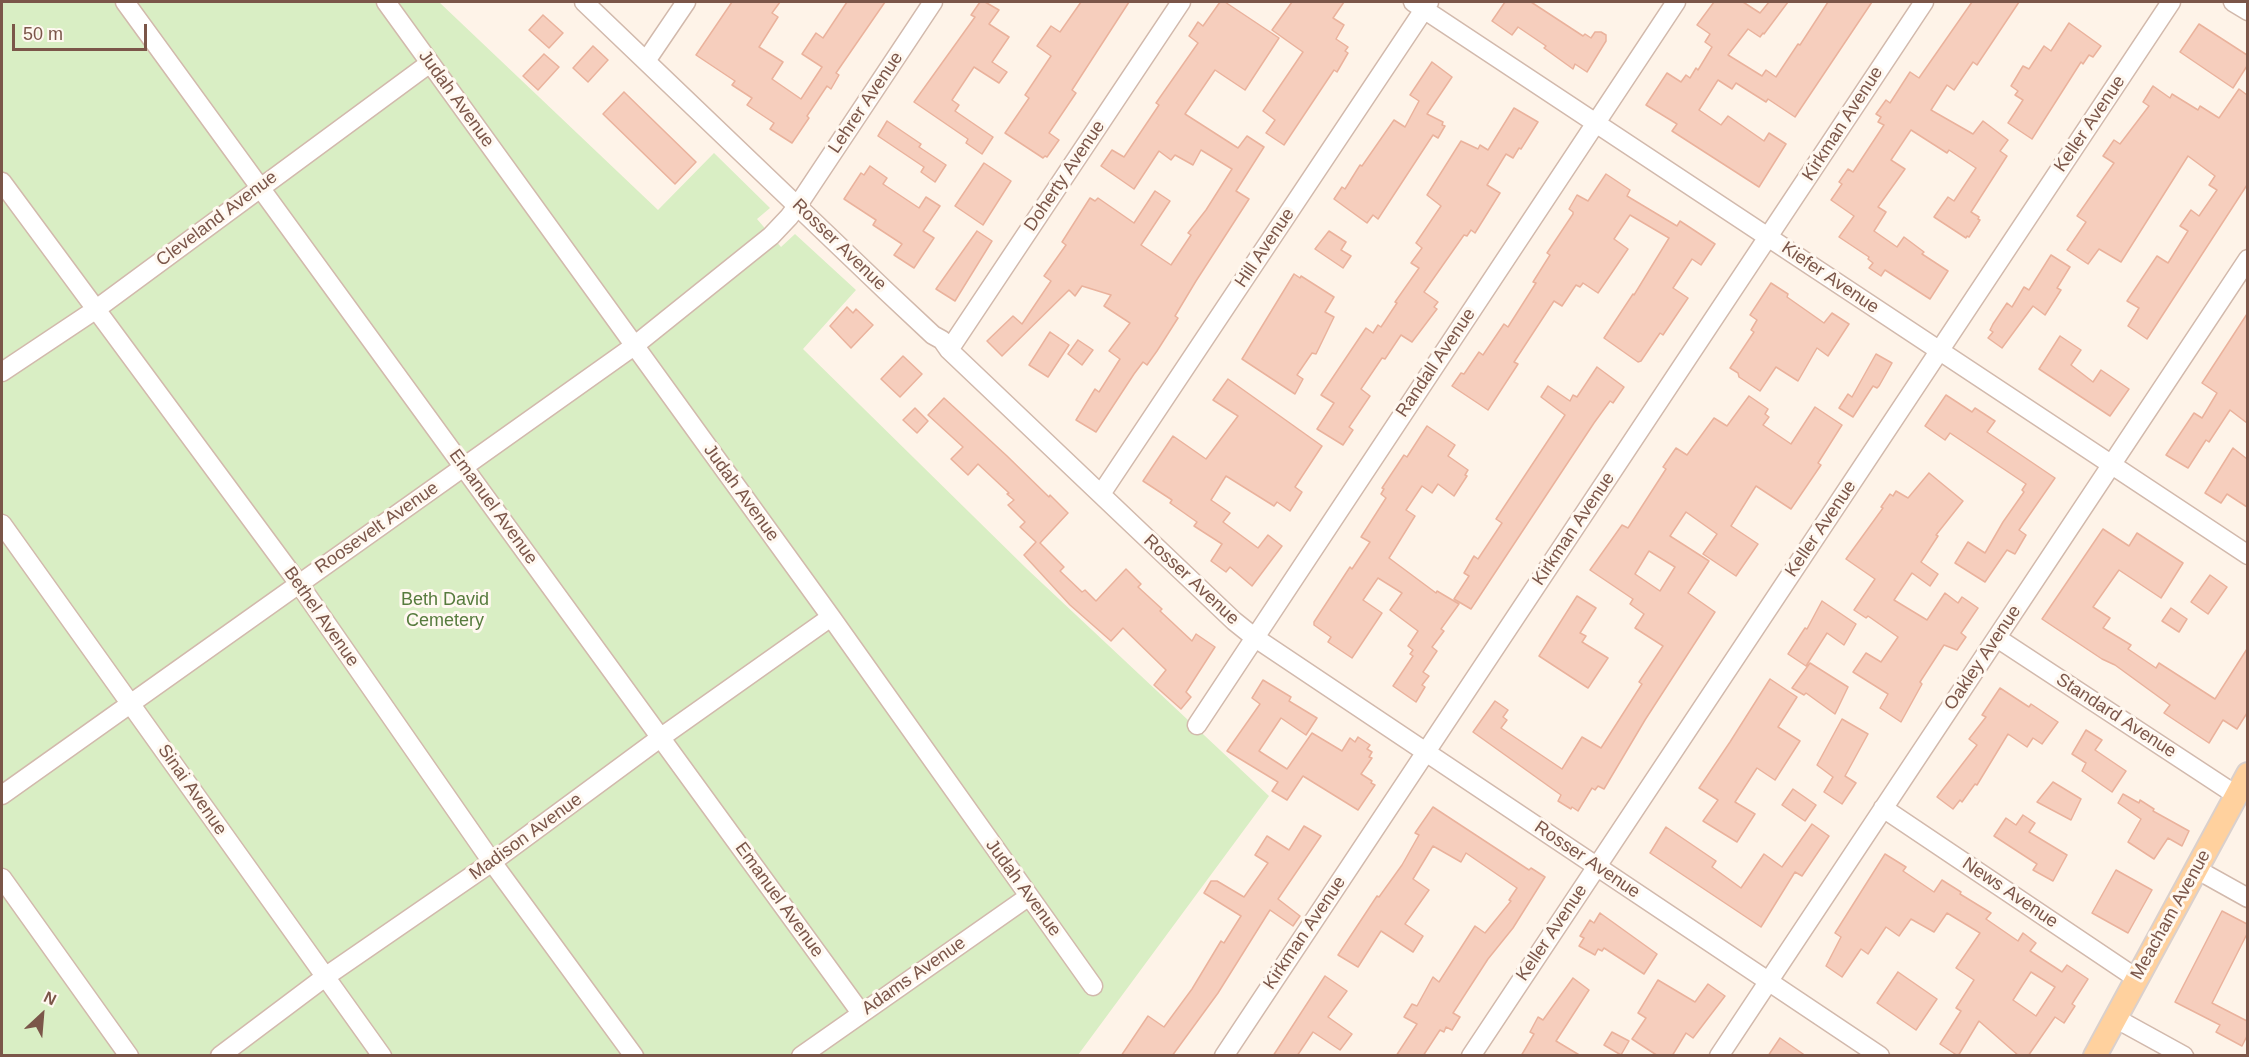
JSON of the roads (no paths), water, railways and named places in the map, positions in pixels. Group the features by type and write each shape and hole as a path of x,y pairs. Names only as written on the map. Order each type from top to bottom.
{"main road":[{"name":"Meacham Avenue","path":"2095,1056 2247,774"}],"street":[{"name":"Emanuel Avenue","path":"125,2 861,1013"},
{"name":"Judah Avenue","path":"386,2 831,617 1093,986"},
{"name":"Rosser Avenue","path":"584,2 909,312 942,340 949,350 1225,613 1254,637 1880,1056"},
{"path":"646,61 686,2"},
{"name":"Lehrer Avenue","path":"798,205 933,2"},
{"name":"Doherty Avenue","path":"949,350 1181,2"},
{"name":"Randall Avenue","path":"1197,725 1676,2"},
{"name":"Kirkman Avenue","path":"1224,1056 1924,2"},
{"name":"Keller Avenue","path":"1471,1056 2171,2"},
{"path":"2233,2 2247,11"},
{"name":"Kiefer Avenue","path":"1422,4 1596,123 2247,555"},
{"name":"Hill Avenue","path":"1101,494 1422,4"},
{"name":"Cleveland Avenue","path":"2,372 95,310 430,63"},
{"name":"Bethel Avenue","path":"2,182 298,584 492,862 634,1056"},
{"name":"Roosevelt Avenue","path":"2,795 634,345 771,236 798,205"},
{"name":"Oakley Avenue","path":"1719,1056 2111,465 2242,280 2247,259"},
{"name":"Sinai Avenue","path":"2,524 382,1056"},
{"name":"Madison Avenue","path":"220,1056 325,977 492,862 660,738 831,617"},
{"name":"Standard Avenue","path":"1996,638 2236,795"},
{"name":"News Avenue","path":"1883,808 2136,978"},
{"path":"2196,869 2247,898"},
{"path":"2,878 129,1056"},
{"name":"Adams Avenue","path":"801,1056 1028,897"},
{"path":"2115,1018 2184,1056"}],"park label":[{"name":"Beth David Cemetery","path":"445,610"}]}
